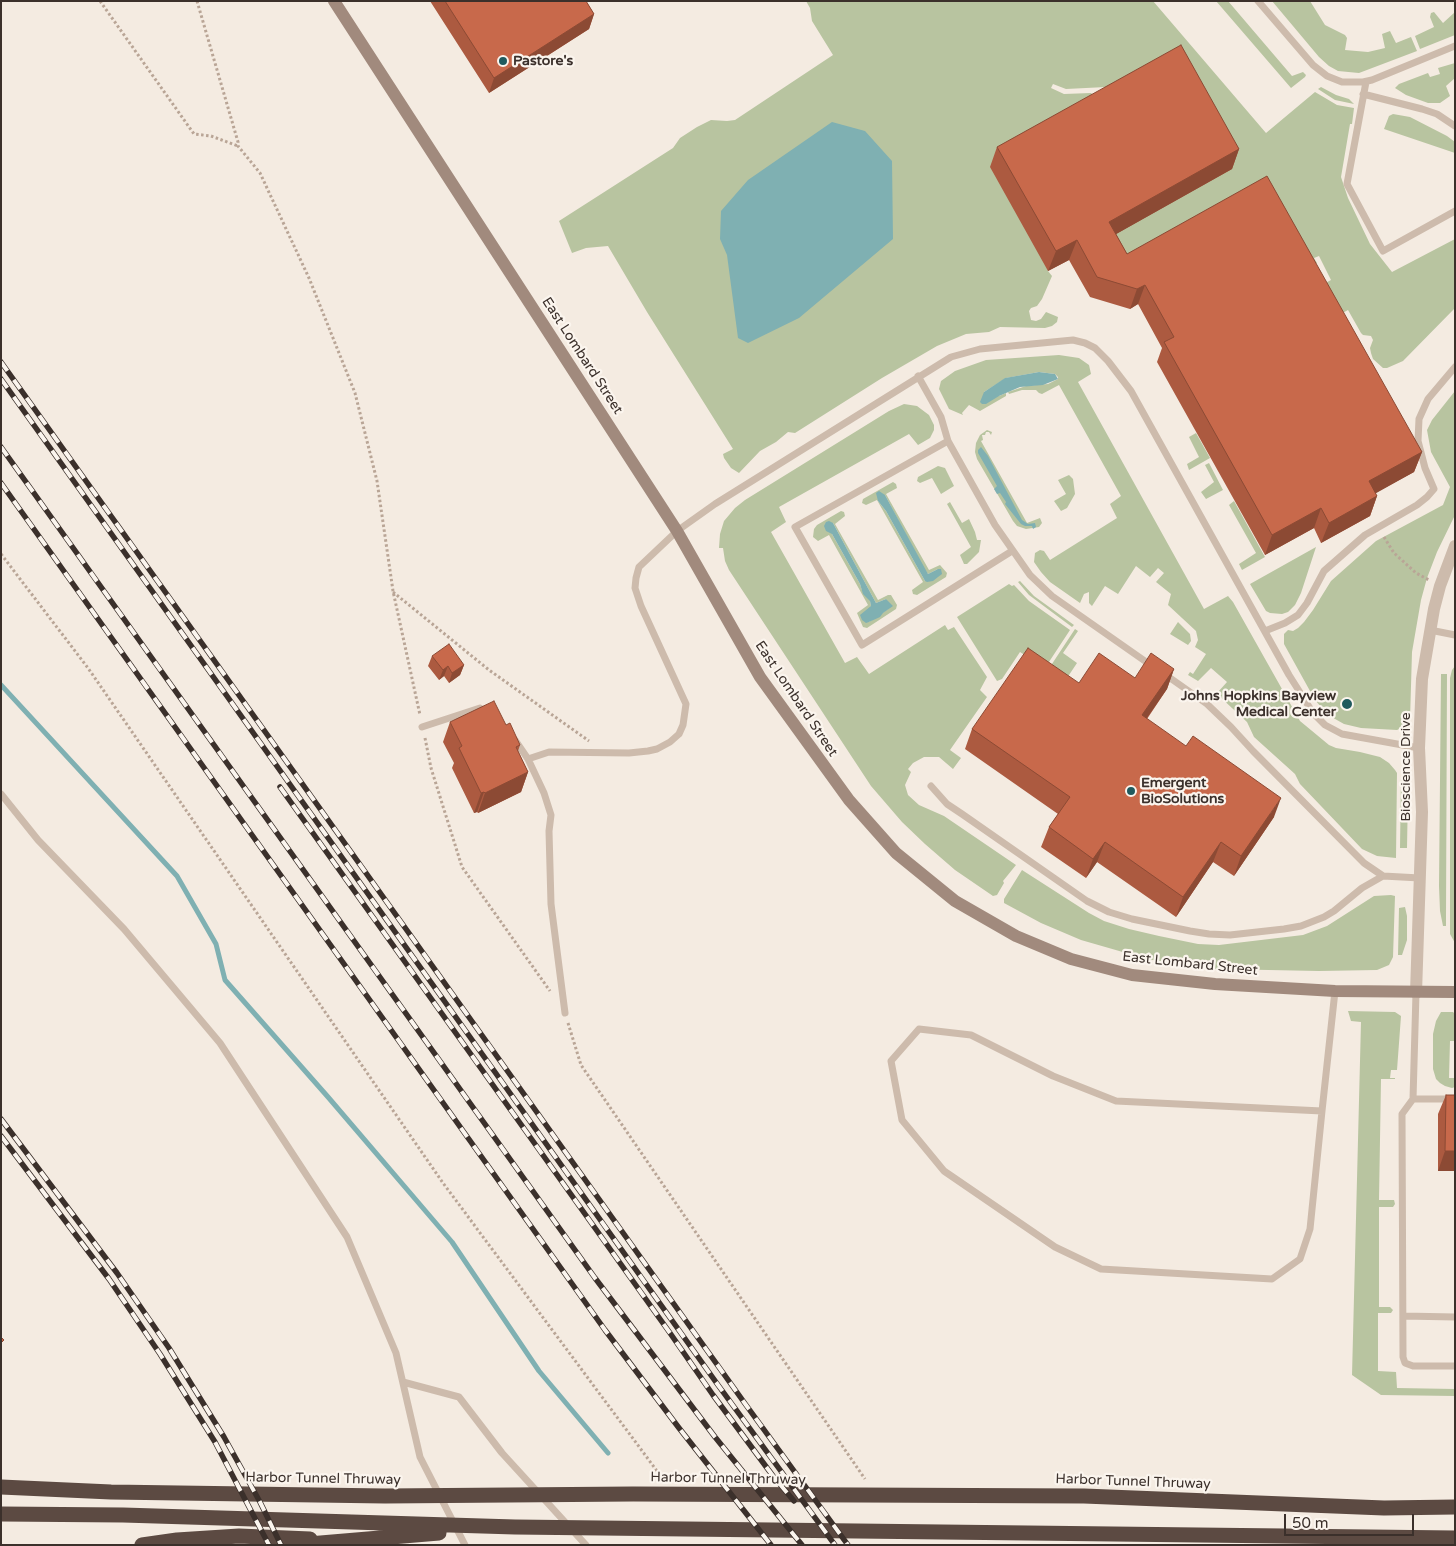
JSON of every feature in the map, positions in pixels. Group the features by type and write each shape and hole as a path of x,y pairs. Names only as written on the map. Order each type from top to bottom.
{"highway":[{"name":"Harbor Tunnel Thruway","path":"1,1487 111,1492 385,1496 633,1494 1084,1496 1384,1508 1455,1507"},
{"path":"1,1514 123,1515 515,1526 1455,1538"},
{"path":"297,1545 515,1526"},
{"path":"142,1545 177,1540 239,1536 348,1540"}],"main road":[{"name":"East Lombard Street","path":"334,1 677,531 760,677 849,800 896,853 955,901 1016,936 1071,959 1132,975 1216,984 1334,991 1455,992"}],"street":[{"name":"Bioscience Drive","path":"1416,993 1422,812 1419,748 1422,679 1440,586 1455,546"}],"lane":[{"path":"1258,1 1318,69 1342,82 1366,82 1455,46"},
{"path":"1366,82 1347,184 1382,251 1455,211"},
{"path":"1363,94 1437,114 1455,126"},
{"path":"528,759 549,752 629,753 658,749 679,734 683,725 686,704 641,606 635,588 640,568 677,531 753,479 951,357 980,349 1074,340 1085,342 1095,348 1108,361 1131,391 1308,707 1318,719 1342,734 1419,748"},
{"path":"1265,630 1285,623 1298,615 1307,603 1324,571 1365,535 1417,505 1434,489 1418,441 1419,419 1428,398 1455,367"},
{"path":"918,376 941,417 948,441 995,526 1030,575 1052,596 1207,704 1364,862 1383,876"},
{"path":"948,441 794,527 862,645 1012,551"},
{"path":"1430,630 1455,636"},
{"path":"422,727 480,708 488,714"},
{"path":"509,731 528,759 544,793 551,815 549,831 551,904 565,1013"},
{"path":"930,786 947,804 1087,901 1109,912 1132,919 1190,931 1230,935 1301,926 1334,911 1362,888 1383,876 1420,878"},
{"path":"1,794 38,840 124,929 220,1043 346,1237 396,1353 420,1458 465,1545"},
{"path":"1322,1111 1116,1101 1053,1076 971,1035 919,1029 891,1061 902,1120 944,1170 1055,1247 1101,1269 1272,1279 1300,1259 1310,1229 1322,1111 1334,991"},
{"path":"1416,993 1413,1099 1402,1114 1403,1357 1405,1363 1413,1366 1455,1366"},
{"path":"1413,1099 1455,1099"},
{"path":"1404,1316 1455,1316"},
{"path":"403,1382 459,1397 502,1453 586,1545"}],"path":[{"path":"100,1 194,134 211,136 238,146 260,173 308,278 355,392 377,481 393,591 431,768 462,866 565,1013 581,1065 865,1480"},
{"path":"197,1 238,146"},
{"path":"1378,528 1400,559 1416,573 1440,586"},
{"path":"1,554 88,668 443,1183 667,1484"},
{"path":"393,591 489,670 606,753"}],"green space":[{"path":"806,1 1153,1 1266,133 1315,92 1337,105 1354,108 1341,177 1348,198 1370,244 1392,272 1455,239 1455,308 1403,361 1383,368 1373,359 1370,348 1373,340 1371,336 1361,333 1348,310 1330,320 1318,287 1331,280 1319,256 1314,258 1317,263 1302,271 1120,274 1102,242 1126,86 1066,89 1053,84 1051,88 1064,94 1091,93 1101,102 1048,271 1052,276 1042,299 1037,306 1029,311 1031,320 1041,319 1046,312 1058,317 1057,322 1045,328 1000,327 989,332 966,334 937,346 795,433 788,432 776,442 760,451 739,473 731,468 723,454 733,449 608,246 586,248 572,253 559,221 673,148 680,138 697,127 711,120 735,120 833,55 812,21 810,8"},
{"path":"1216,1 1228,1 1292,76 1303,72 1306,75 1305,77 1291,88"},
{"path":"1272,1 1310,1 1325,25 1345,35 1347,38 1345,50 1368,52 1385,48 1382,34 1390,31 1396,43 1411,37 1417,51 1359,73 1338,71 1319,57"},
{"path":"1434,12 1443,23 1455,12 1455,35 1420,49 1415,36 1434,27 1430,17 1431,13"},
{"path":"1455,63 1455,78 1446,86 1450,96 1440,103 1428,103 1406,95 1395,88 1399,84 1428,73 1430,77 1440,74 1438,68"},
{"path":"1321,87 1349,99 1354,104 1335,100 1318,89"},
{"path":"1393,114 1410,117 1447,136 1455,142 1455,153 1384,129 1389,116"},
{"path":"1059,355 1079,358 1089,365 1091,374 1078,382 1204,609 1228,596 1300,721 1329,745 1380,757 1395,770 1397,773 1396,858 1377,856 1362,849 1300,784 1295,774 1254,737 1247,722 1218,695 1218,692 1227,682 1211,668 1198,681 1188,675 1190,672 1193,674 1206,654 1195,647 1198,640 1196,631 1168,605 1171,594 1156,582 1164,573 1158,568 1150,577 1136,566 1118,594 1105,586 1092,606 1089,603 1089,592 1084,594 1080,603 1050,582 1034,562 1035,553 1040,550 1044,551 1050,560 1117,518 1110,504 1121,496 1059,385 1042,394 1036,390 1022,390 1009,394 1008,392 1026,386 1048,384 1058,379 1058,377 1055,374 1039,372 1006,378 984,392 999,396 1006,393 1006,396 980,411 969,405 962,413 963,415 949,409 939,389 941,381 955,371 986,360"},
{"path":"1455,391 1455,515 1437,552 1421,600 1412,652 1410,720 1404,727 1397,730 1361,728 1344,724 1328,715 1315,700 1284,644 1284,634 1288,630 1293,631 1298,628 1304,622 1331,581 1376,541 1443,505 1450,487 1431,452 1427,430 1432,420"},
{"path":"904,404 917,406 929,415 934,425 930,438 918,445 909,434 779,507 786,522 771,532 845,663 857,657 869,674 945,625 948,630 954,627 987,677 980,690 987,697 950,750 961,758 953,769 939,757 924,757 913,763 908,769 911,772 905,785 908,795 919,805 944,816 1016,865 1003,881 1004,883 997,895 993,896 955,870 925,844 902,822 871,786 729,570 723,548 719,548 720,534 724,521 745,500 889,411"},
{"path":"987,430 992,432 991,435 989,432 986,432 985,435 982,435 983,440 981,441 1027,523 1040,518 1042,523 1039,527 1026,529 1017,526 977,459 975,452 976,443 980,435"},
{"path":"1196,433 1210,458 1189,470 1187,464 1199,457 1189,437"},
{"path":"1209,463 1223,490 1206,499 1201,492 1214,482 1205,465"},
{"path":"938,466 945,468 954,486 941,494 932,478 920,483 917,481 918,477"},
{"path":"1069,475 1073,479 1075,494 1067,508 1061,511 1054,501 1066,494 1058,480"},
{"path":"893,482 896,484 897,488 886,494 929,570 940,565 947,573 946,577 917,595 913,594 912,590 923,582 877,500 866,505 862,503 863,499","holes":["885,495 928,574 938,569 925,581 886,511 878,501"]},
{"path":"1234,501 1265,557 1242,570 1239,564 1256,553 1229,505"},
{"path":"950,502 962,523 969,519 977,540 981,540 979,552 967,564 964,564 960,555 971,547 947,504"},
{"path":"841,511 844,512 845,516 835,524 878,600 891,595 897,605 896,609 867,628 863,627 857,613 868,605 829,535 818,541 813,537 814,529 817,525","holes":["833,523 876,603 886,599 888,609 869,622 870,600 862,590 832,534"]},
{"path":"1316,547 1301,593 1295,605 1288,612 1282,614 1266,611 1250,584"},
{"path":"1020,581 1034,596 1074,625 1072,627 1029,595 1018,582"},
{"path":"1009,584 1014,585 1029,601 1070,630 1045,668 1020,652 1002,679 997,681 957,617"},
{"path":"1178,622 1190,634 1191,641 1188,645 1170,634"},
{"path":"1075,629 1078,631 1063,653 1077,663 1065,681 1048,670"},
{"path":"1455,666 1455,943 1450,934 1450,678"},
{"path":"1441,674 1447,674 1446,926 1443,926 1440,911 1439,886"},
{"path":"1401,778 1405,780 1408,792 1407,848 1400,848"},
{"path":"1022,870 1104,921 1129,929 1198,944 1219,945 1303,935 1327,926 1374,896 1391,895 1395,896 1393,957 1389,965 1377,970 1319,971 1218,969 1147,959 1081,940 1041,923 1004,903 1004,899"},
{"path":"1405,907 1407,940 1402,955 1398,955 1399,908"},
{"path":"1348,1011 1395,1012 1401,1016 1397,1070 1391,1070 1390,1078 1395,1079 1381,1079 1379,1200 1394,1200 1395,1204 1393,1207 1379,1207 1379,1307 1390,1307 1393,1310 1391,1313 1378,1313 1378,1371 1396,1372 1397,1388 1455,1389 1455,1396 1381,1395 1352,1375 1361,1022 1351,1021"},
{"path":"1441,1012 1453,1012 1455,1014 1455,1041 1450,1041 1449,1078 1455,1078 1455,1087 1452,1088 1445,1086 1436,1079 1433,1069 1433,1034 1436,1021"}],"water":[{"path":"832,122 865,131 892,161 893,239 799,318 748,343 738,338 727,255 720,239 721,211 748,180"},
{"path":"1039,372 1055,374 1058,379 1043,385 1020,387 986,404 980,402 984,392 1005,378"},
{"path":"981,447 988,456 1022,520 1028,524 1035,523 1036,527 1033,529 1032,526 1021,524 1005,504 1006,502 1000,493 997,494 994,489 997,486 978,453"},
{"path":"879,491 885,495 928,574 941,569 942,574 933,581 925,581 886,511 878,501 876,493"},
{"path":"829,521 833,523 876,603 886,599 893,606 880,617 866,623 862,620 860,615 871,606 870,601 863,594 860,584 832,534 826,531 824,526"}],"building":[{"name":"Pastore's","path":"445,1 586,1 594,14 494,78"},
{"path":"1181,45 1239,149 1109,222 1127,254 1267,176 1422,452 1369,481 1377,496 1329,523 1321,508 1272,535 1164,342 1174,337 1145,285 1137,289 1097,277 1077,240 1056,251 997,147"},
{"path":"449,644 464,665 452,673 448,666 443,670 432,656"},
{"name":"Emergent BioSolutions","path":"1028,648 1079,683 1099,653 1135,678 1151,653 1174,669 1142,715 1186,746 1193,736 1281,798 1241,856 1221,842 1183,897 1105,842 1093,859 1049,827 1070,797 972,729"},
{"path":"494,701 506,725 510,723 520,745 516,747 528,772 485,793 481,793 459,748 462,746 450,722"},
{"path":"1446,1095 1455,1095 1455,1151 1445,1151"}],"waterway":[{"path":"1,685 177,876 216,944 225,980 452,1242 539,1371 608,1453"}],"railway":[{"path":"1,362 848,1545"},
{"path":"1,379 718,1385 835,1545"},
{"path":"1,447 595,1278 715,1437 802,1545"},
{"path":"1,483 605,1330 771,1545"},
{"path":"280,787 713,1395 773,1476 794,1501"},
{"path":"1,1119 117,1273 169,1348 224,1437 281,1545"},
{"path":"1,1136 109,1279 160,1354 215,1442 269,1545"}],"place":[{"name":"Pastore's","path":"503,61"},
{"name":"Johns Hopkins Bayview Medical Center","path":"1347,704"},
{"name":"Emergent BioSolutions","path":"1131,791"}]}
